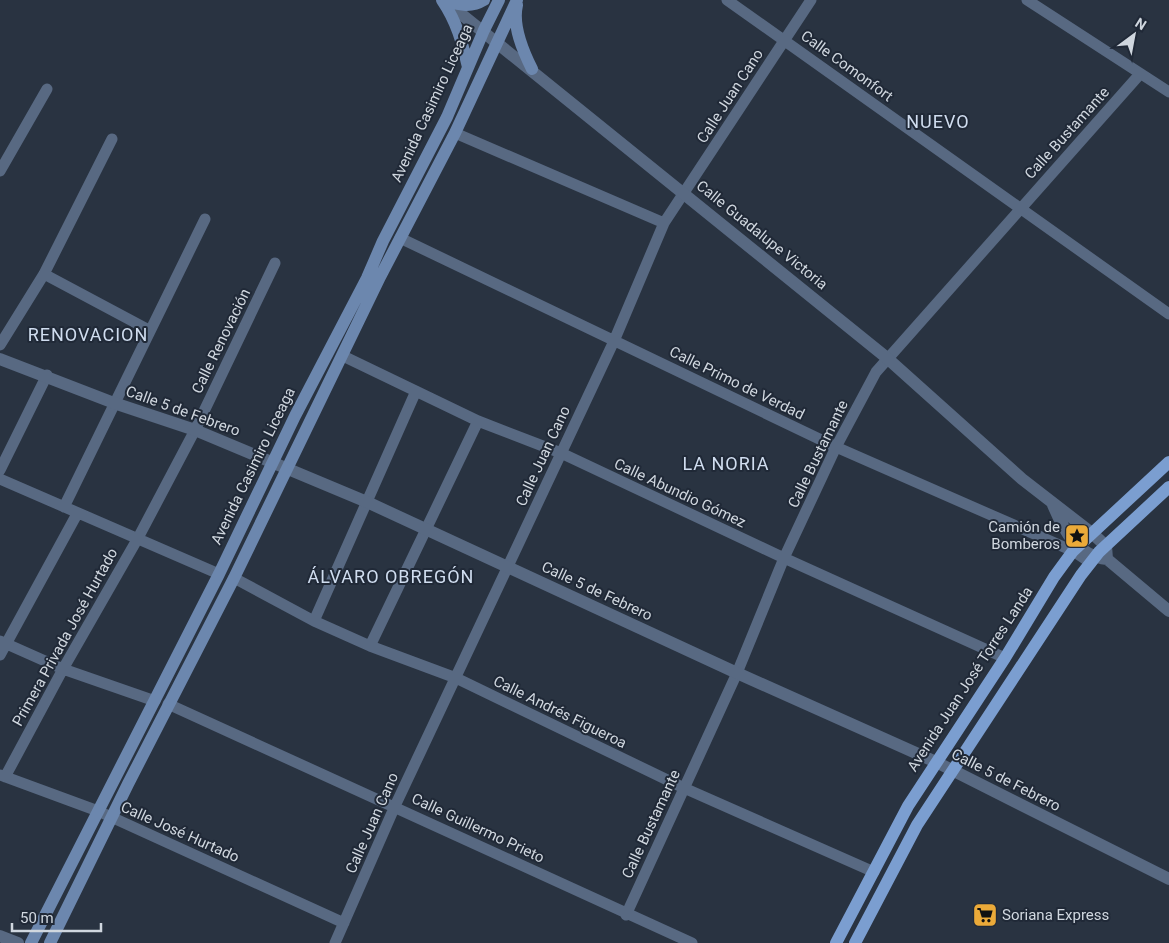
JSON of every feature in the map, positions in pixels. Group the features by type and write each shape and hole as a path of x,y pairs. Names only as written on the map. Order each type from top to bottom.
{"main road":[{"path":"444,0 463,6 477,4 484,0"},
{"path":"444,0 460,32 468,67"},
{"name":"Avenida Casimiro Liceaga","path":"30,943 155,701 273,461 367,278 383,241 447,118 484,30 500,0"},
{"path":"518,0 516,9 522,50 532,69"},
{"name":"Avenida Casimiro Liceaga","path":"50,943 168,704 234,578 400,238 455,133 518,0"},
{"name":"Avenida Juan José Torres Landa","path":"836,943 908,806 1005,658 1054,577 1075,549 1169,462"},
{"path":"855,943 917,825 1106,546 1169,487"}],"street":[{"name":"Calle Guadalupe Victoria","path":"444,0 484,30 887,358 1022,479 1106,546"},
{"name":"Calle Comonfort","path":"727,0 1169,314"},
{"name":"Calle Juan Cano","path":"335,943 395,806 614,340 664,224 811,0"},
{"path":"1027,0 1169,92"},
{"name":"Calle Bustamante","path":"626,914 737,674 784,558 836,447 876,372 1140,74"},
{"path":"0,171 47,89"},
{"path":"455,133 664,224"},
{"path":"0,345 44,274 112,139"},
{"path":"64,507 205,219"},
{"name":"Calle Primo de Verdad","path":"400,238 836,447 1075,549"},
{"name":"Calle Renovación","path":"138,538 195,430 275,263"},
{"path":"44,274 149,330"},
{"name":"Calle Abundio Gómez","path":"343,356 478,421 561,453 784,558 1005,658"},
{"name":"Calle 5 de Febrero","path":"0,359 46,375 114,403 195,430 273,461 367,502 737,674 936,762 952,772 1169,879"},
{"path":"0,470 4,450 46,375"},
{"path":"314,621 416,391"},
{"path":"370,646 478,421"},
{"path":"0,479 219,574"},
{"path":"1053,503 1062,527 1075,549 1098,560 1169,611"},
{"path":"0,655 3,642 77,514"},
{"name":"Primera Privada José Hurtado","path":"2,776 138,538"},
{"name":"Calle Andrés Figueroa","path":"234,578 314,621 370,646 456,678 684,788 874,872"},
{"path":"3,642 62,669 155,701"},
{"name":"Calle Guillermo Prieto","path":"168,704 692,943"},
{"name":"Calle José Hurtado","path":"2,776 113,818 344,922"}],"place":[{"name":"Camión de Bomberos","path":"1077,536"},
{"name":"Soriana Express","path":"985,915"}],"district":[{"name":"NUEVO","path":"938,122"},
{"name":"RENOVACION","path":"88,335"},
{"name":"LA NORIA","path":"726,464"},
{"name":"ÁLVARO OBREGÓN","path":"391,577"}]}
